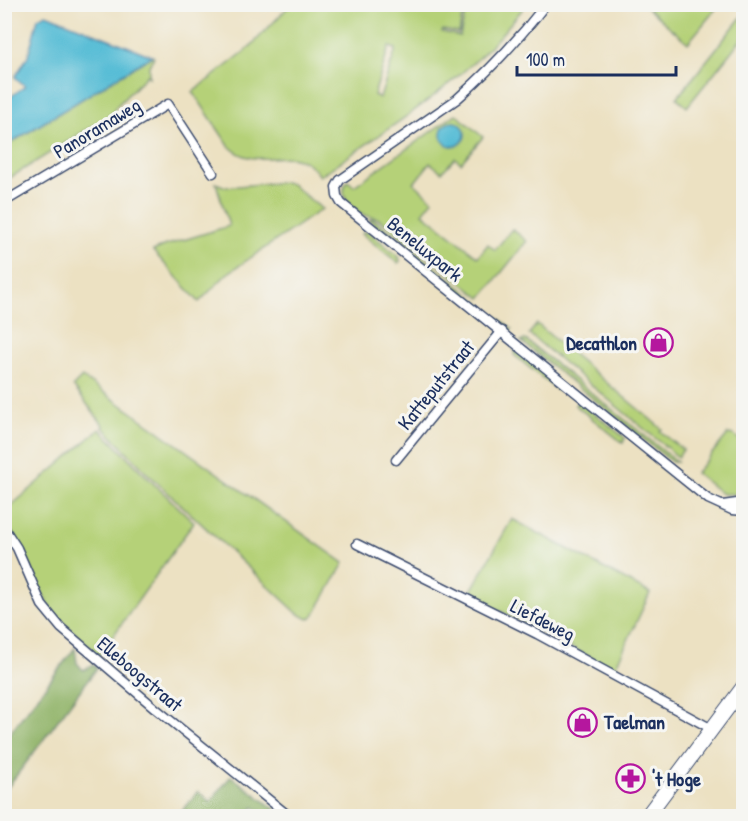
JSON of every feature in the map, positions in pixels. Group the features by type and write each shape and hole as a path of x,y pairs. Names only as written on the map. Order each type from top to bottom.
{"main road":[{"path":"647,816 744,686"}],"street":[{"name":"Beneluxpark","path":"546,4 508,51 474,84 457,99 340,180 336,187 337,196 341,203 708,499 732,510 744,511"},
{"name":"Panoramaweg","path":"4,202 168,104 213,172"},
{"name":"Katteputstraat","path":"396,460 502,331"},
{"path":"722,505 744,502"},
{"name":"Elleboogstraat","path":"4,528 17,548 42,604 61,628 289,816"},
{"name":"Liefdeweg","path":"357,544 537,634 712,729"}],"green space":[{"path":"290,5 464,5 459,33 443,30 442,32 460,36 467,5 526,5 487,50 437,94 320,176 310,165 299,159 252,158 240,154 229,146 193,92 249,48","holes":["389,47 396,49 380,98 374,95"]},
{"path":"644,5 719,5 688,43"},
{"path":"743,15 743,37 687,107 677,98"},
{"path":"152,56 154,57 149,66 149,77 147,75 114,109 112,114 5,181 4,139 8,145"},
{"path":"456,114 483,137 461,163 455,158 442,172 430,163 414,183 433,200 423,213 478,257 488,244 495,250 512,229 527,241 481,298 379,219 364,215 355,209 347,200 344,191 348,181 354,186"},
{"path":"285,182 291,184 322,209 227,274 199,302 153,251 229,226 216,183 226,187"},
{"path":"373,219 512,329 510,332 369,220"},
{"path":"369,232 399,257 400,261 398,263 362,234"},
{"path":"537,324 662,429 660,431 683,450 678,457 529,334"},
{"path":"525,340 677,462 672,462 521,341"},
{"path":"515,350 561,387 558,391 514,355"},
{"path":"82,377 344,563 313,617 308,619 297,613 148,474 103,427 73,386"},
{"path":"577,402 625,438 623,443 575,405"},
{"path":"100,429 194,522 99,656 55,616 24,553 5,521 5,511"},
{"path":"728,434 734,435 743,443 743,494 722,494 696,473"},
{"path":"512,519 650,593 614,670 468,596"},
{"path":"75,648 77,663 83,670 94,665 97,668 5,791 5,739"},
{"path":"231,776 284,816 266,816 254,807 246,816 178,816 198,791 210,802"}],"water":[{"path":"46,14 152,56 7,145 5,101 25,86 15,77 28,56 38,18"},
{"path":"453,122 462,125 465,134 462,143 453,146 444,143 441,134 444,125"}],"place":[{"name":"Decathlon","path":"658,343"},
{"name":"Taelman","path":"583,722"},
{"name":"'t Hoge","path":"631,779"}]}
